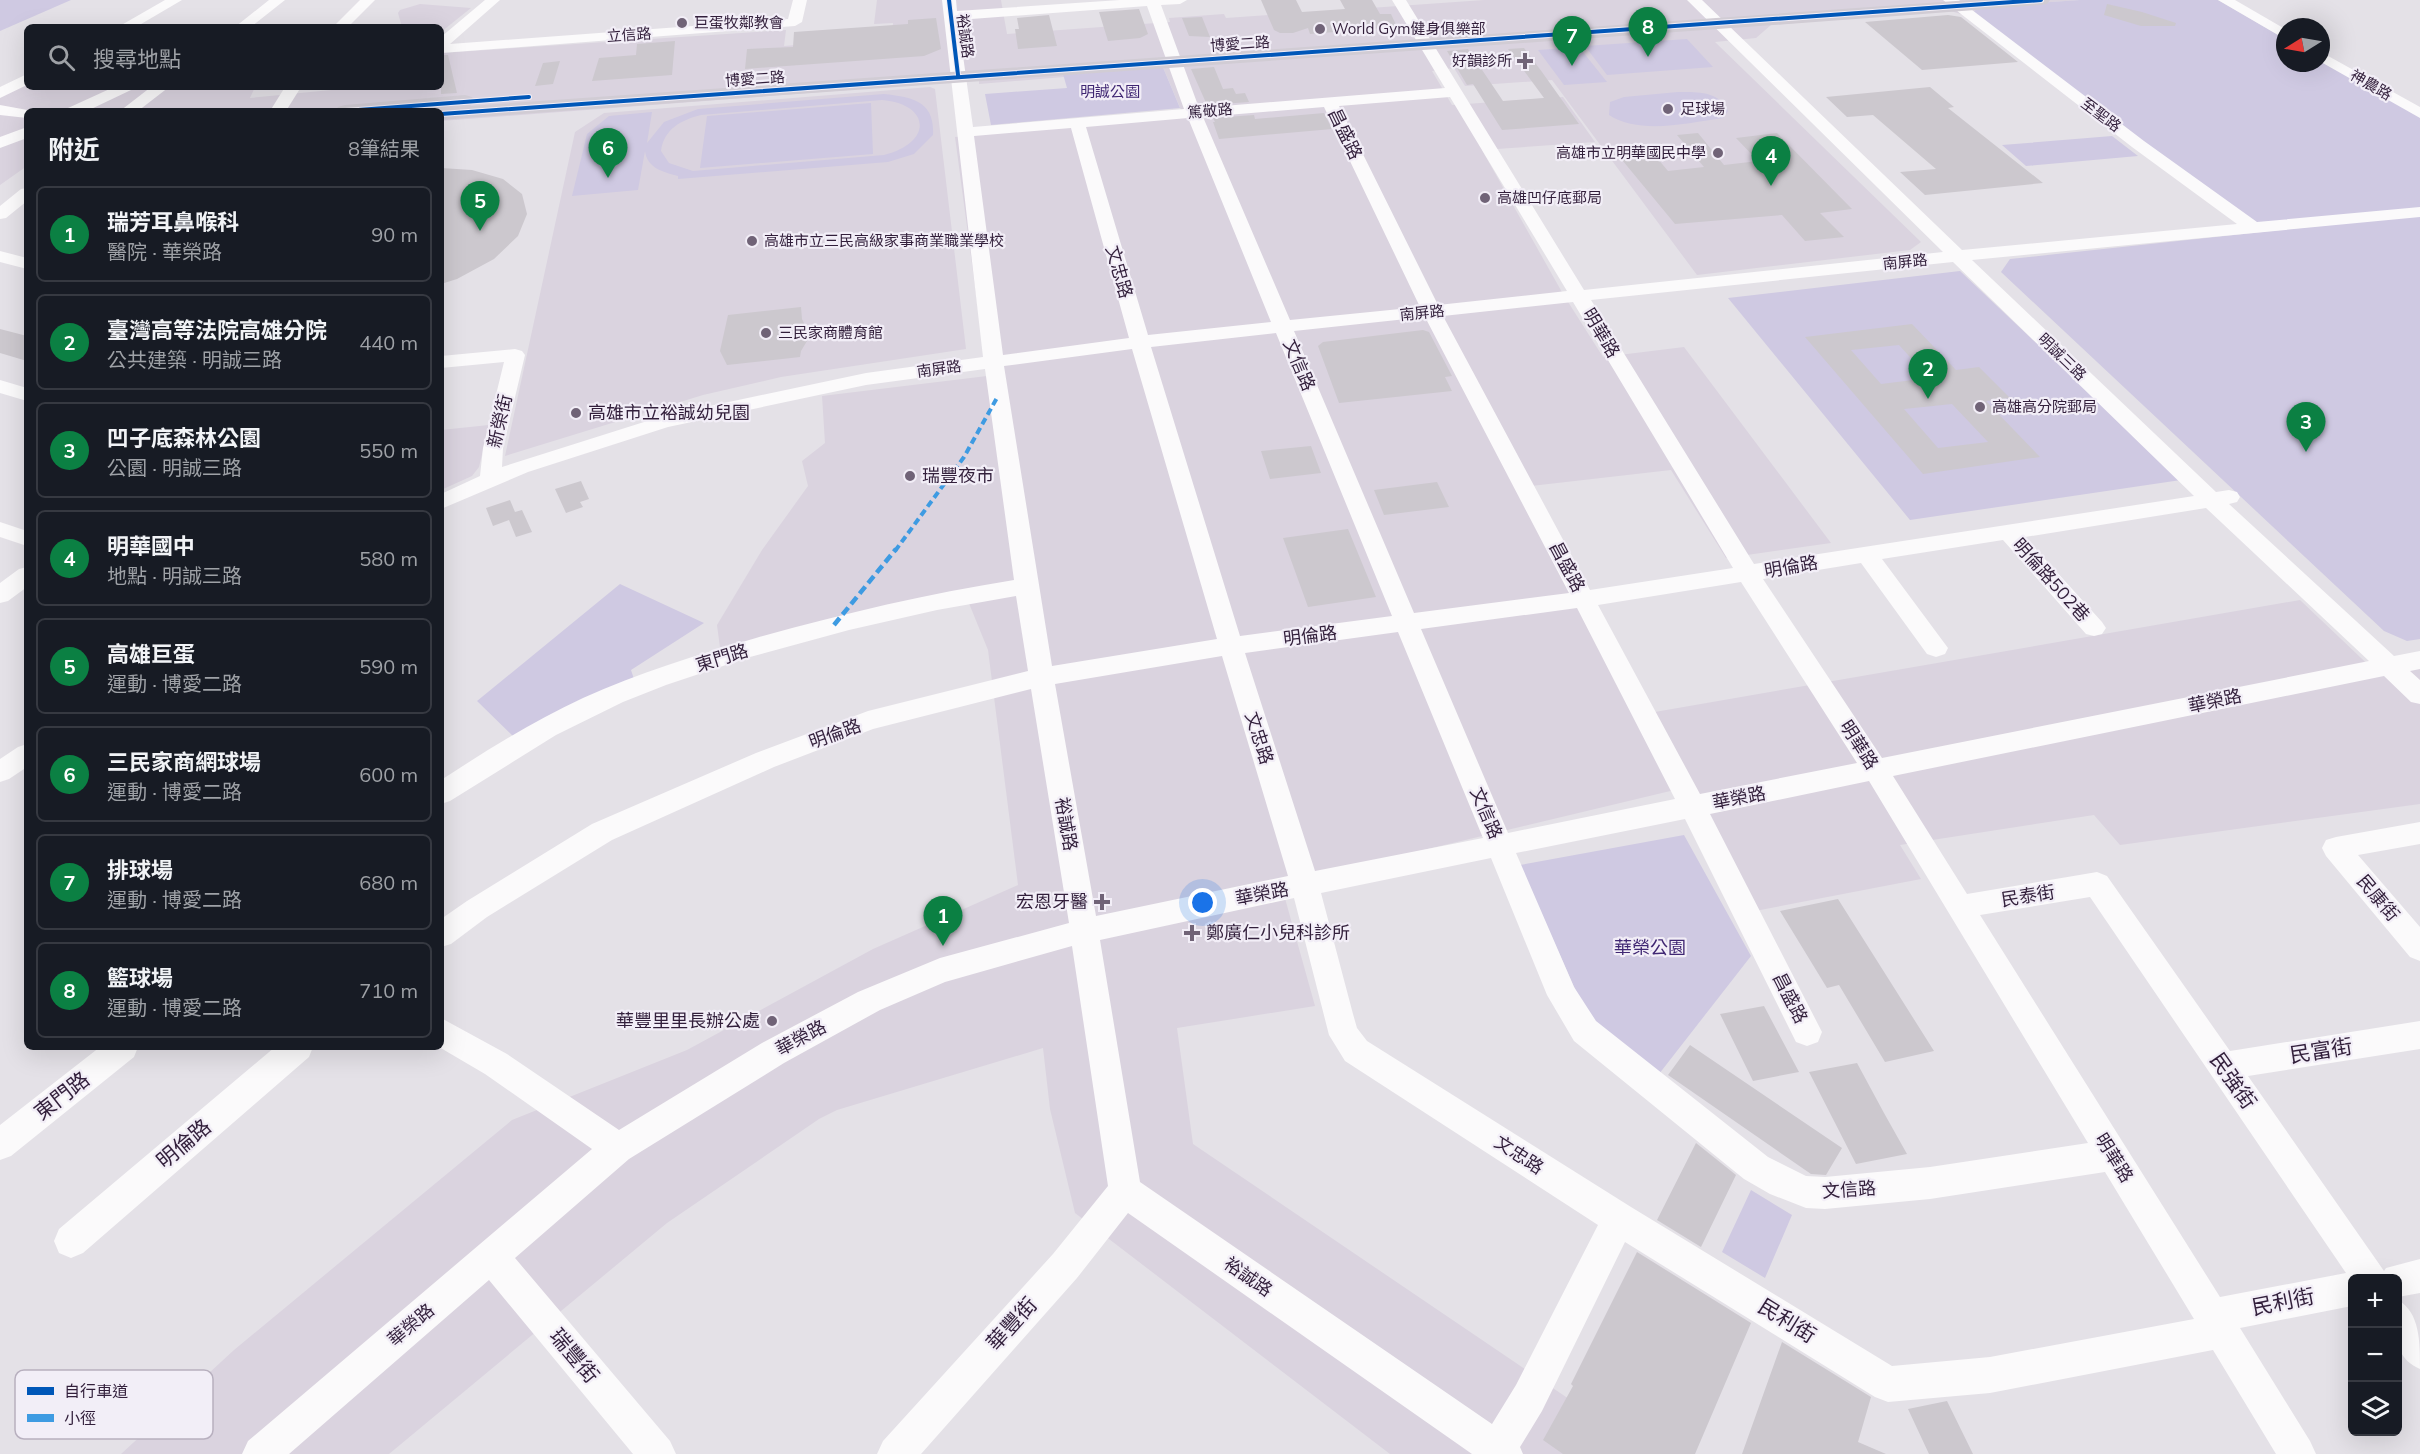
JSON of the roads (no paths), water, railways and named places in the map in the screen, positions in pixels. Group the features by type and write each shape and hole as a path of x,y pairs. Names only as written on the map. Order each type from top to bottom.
{"main road":[{"name":"博愛二路","path":"391,108 1424,40 1903,0"},
{"name":"博愛二路","path":"1720,15 2041,0"},
{"name":"博愛二路","path":"444,114 958,71"}],"street":[{"path":"131,24 175,0"},
{"path":"246,24 278,0"},
{"path":"261,24 291,0"},
{"path":"343,24 368,0"},
{"path":"444,41 493,0"},
{"name":"立信路","path":"444,49 788,23 795,22 800,0"},
{"name":"裕誠路","path":"949,0 994,361 1026,586 1125,1191 1499,1453"},
{"path":"950,16 1059,4 1180,0"},
{"name":"明華路","path":"1399,0 1748,574 1876,771 2297,1454"},
{"name":"明誠三路","path":"1694,0 1720,15 2006,296 2220,498 2409,665 2420,695"},
{"path":"2225,0 2276,30"},
{"name":"文信路","path":"1152,1 1193,112 1562,995 1585,1031 1756,1168 1782,1183 1806,1192 1825,1193 1930,1183 2112,1155"},
{"name":"至聖路","path":"1953,3 2138,144 2254,228"},
{"name":"神農路","path":"2330,61 2420,113"},
{"path":"0,93 24,81"},
{"path":"80,108 120,90"},
{"path":"134,108 167,90"},
{"path":"152,108 167,90"},
{"path":"280,108 291,90"},
{"name":"篤敬路","path":"965,132 1455,92"},
{"name":"昌盛路","path":"1329,101 1432,312 1693,807 1807,1032"},
{"path":"0,110 24,113"},
{"name":"文忠路","path":"1077,123 1139,342 1305,886 1344,1035 1356,1051 1619,1219"},
{"path":"0,125 24,129"},
{"path":"0,143 24,131"},
{"path":"0,201 24,183"},
{"path":"0,214 24,195"},
{"name":"南屏路","path":"444,501 491,479 556,454 673,420 833,385 994,361 1139,342 1964,255 2420,212"},
{"path":"0,245 24,251"},
{"path":"0,256 24,263"},
{"path":"444,362 514,359"},
{"name":"新榮街","path":"444,371 514,359 493,448 491,479"},
{"path":"0,386 24,394"},
{"name":"明倫路","path":"444,933 477,909 602,832 765,760 868,721 1042,677 1230,646 1584,599 2220,498"},
{"path":"0,529 24,538"},
{"name":"明倫路502巷","path":"2009,533 2094,628"},
{"path":"1866,554 1936,648"},
{"path":"0,595 24,577"},
{"name":"東門路","path":"444,792 511,747 613,696 662,677 713,660 878,613 968,594 1026,586"},
{"name":"華榮路","path":"261,1454 618,1148 772,1053 869,1002 940,971 1084,930 2409,665"},
{"path":"0,772 24,756"},
{"name":"民康街","path":"2420,833 2336,848 2420,948"},
{"name":"民泰街","path":"1959,907 2097,884"},
{"name":"民強街","path":"2097,884 2367,1274"},
{"path":"444,1034 496,1064 618,1148"},
{"name":"民富街","path":"2222,1066 2420,1035"},
{"name":"東門路","path":"0,1145 119,1050"},
{"name":"明倫路","path":"71,1241 294,1050"},
{"name":"華豐街","path":"896,1454 1065,1266 1125,1191"},
{"path":"1499,1453 1619,1219"},
{"name":"民利街","path":"1619,1219 1887,1384 1990,1375 2218,1323 2348,1290"},
{"name":"瑞豐街","path":"492,1257 657,1454"},
{"path":"2402,1279 2420,1276"},
{"path":"2402,1325 2420,1351"}],"place":[{"name":"巨蛋牧鄰教會","path":"682,23"},
{"name":"World Gym健身俱樂部","path":"1320,29"},
{"name":"籃球場","path":"1648,57"},
{"name":"好韻診所","path":"1525,61"},
{"name":"排球場","path":"1572,66"},
{"name":"足球場","path":"1668,109"},
{"name":"高雄市立明華國民中學","path":"1718,153"},
{"name":"三民家商網球場","path":"608,178"},
{"name":"明華國中","path":"1771,186"},
{"name":"高雄凹仔底郵局","path":"1485,198"},
{"name":"高雄巨蛋","path":"480,231"},
{"name":"高雄市立三民高級家事商業職業學校","path":"752,241"},
{"name":"三民家商體育館","path":"766,333"},
{"name":"臺灣高等法院高雄分院","path":"1928,399"},
{"name":"高雄高分院郵局","path":"1980,407"},
{"name":"高雄市立裕誠幼兒園","path":"576,413"},
{"name":"凹子底森林公園","path":"2306,452"},
{"name":"瑞豐夜市","path":"910,476"},
{"name":"宏恩牙醫","path":"1102,902"},
{"name":"鄭廣仁小兒科診所","path":"1192,933"},
{"name":"瑞芳耳鼻喉科","path":"943,946"},
{"name":"華豐里里長辦公處","path":"772,1021"}],"park label":[{"name":"明誠公園","path":"1110,92"},
{"name":"華榮公園","path":"1650,948"}]}
